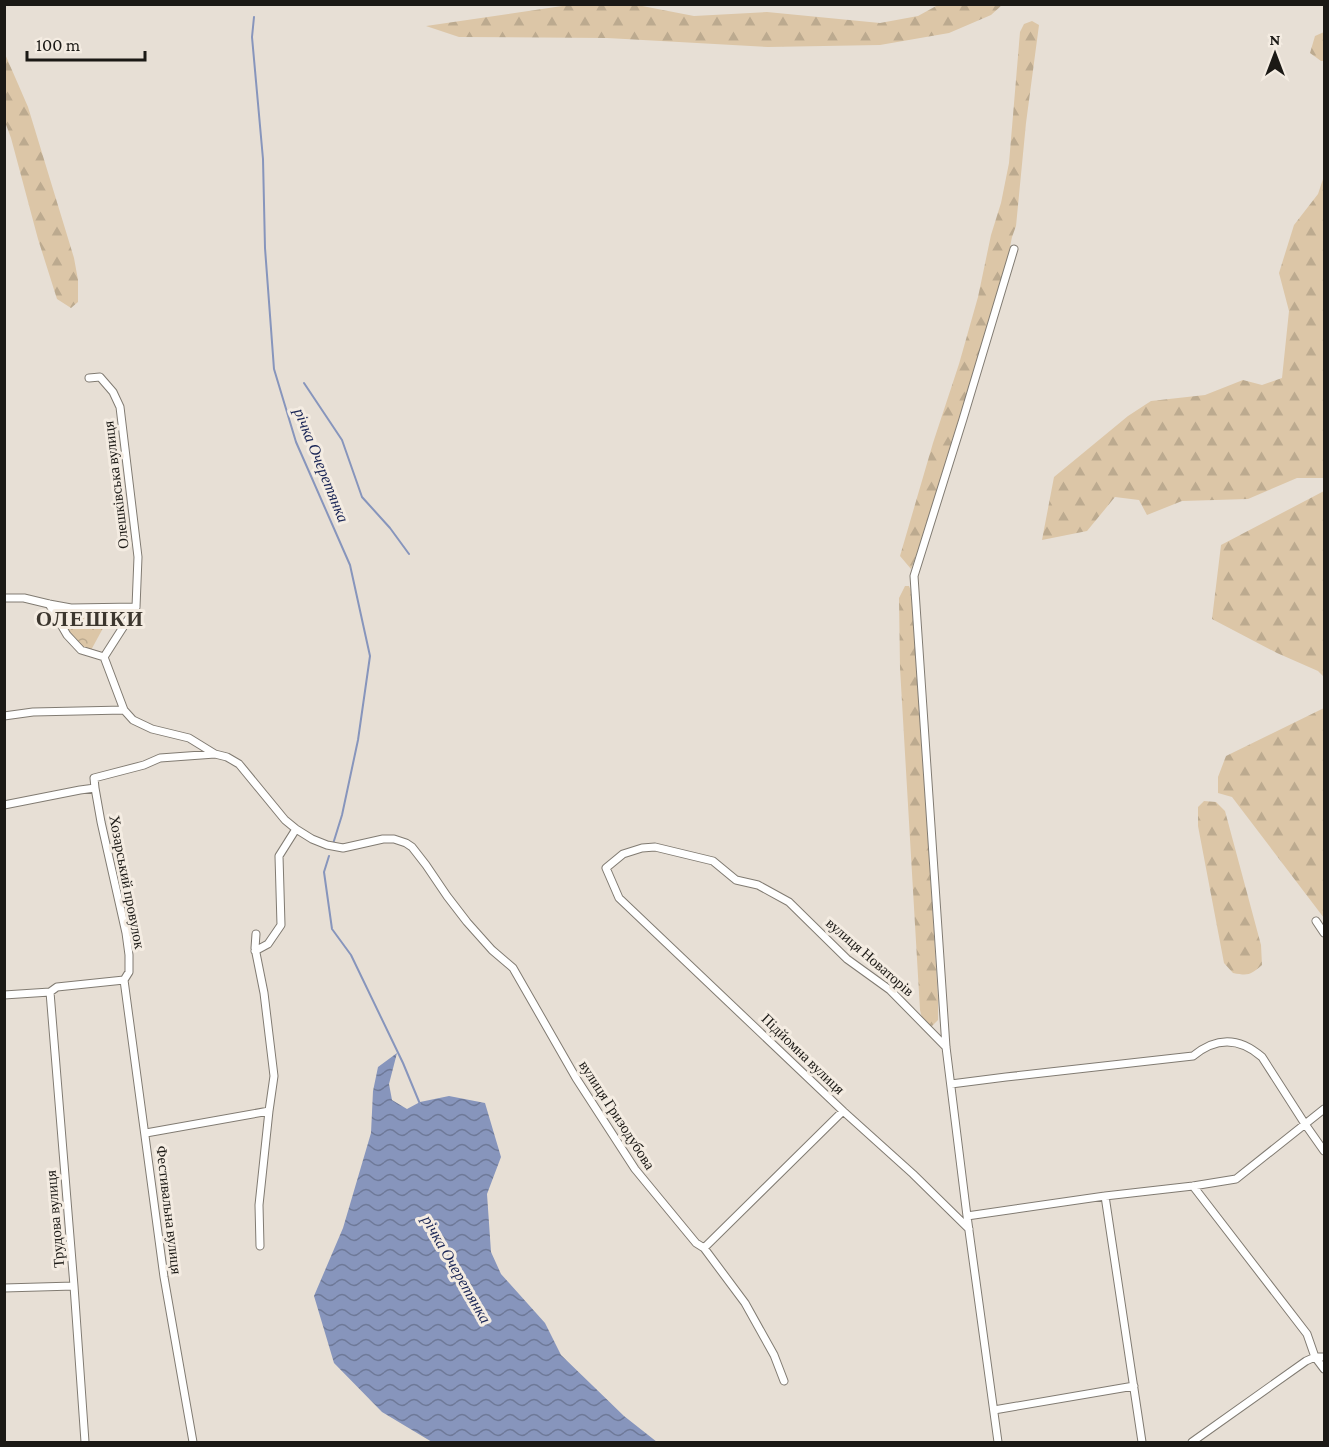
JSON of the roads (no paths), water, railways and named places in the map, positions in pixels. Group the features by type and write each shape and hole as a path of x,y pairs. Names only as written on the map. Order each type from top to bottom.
{"street":[{"path":"998,1443 946,1047 914,576 1014,249"},
{"name":"Олешківська вулиця","path":"89,378 100,376 113,392 120,407 138,557 136,607"},
{"path":"4,598 24,598 71,608 136,607"},
{"path":"49,604 67,635 81,650 104,657"},
{"path":"104,657 136,607"},
{"path":"4,716 33,712 124,710 104,657"},
{"name":"вулиця Гризодубова","path":"124,710 133,720 152,729 189,738 215,754 227,757 239,764 285,820 312,839 327,846 343,848 382,839 394,839 412,847 467,922 492,950 513,968 576,1078 635,1169 696,1244 704,1248 745,1303 774,1354 783,1381"},
{"path":"4,805 95,788 94,778 144,765 160,758 215,754"},
{"name":"Хозарський провулок","path":"95,788 126,933 129,972 124,980"},
{"path":"255,951 268,944 281,925 279,856 296,829"},
{"name":"вулиця Новаторів","path":"619,898 606,868 623,854 642,848 655,847 713,861 736,880 758,885 789,902 848,958 890,990 946,1047"},
{"name":"Підйомна вулиця","path":"619,898 969,1229"},
{"path":"1316,921 1324,933"},
{"path":"256,934 255,951 264,993 274,1076 259,1205 260,1246"},
{"path":"4,995 50,993 57,987 124,980"},
{"name":"Фестивальна вулиця","path":"124,980 164,1277 193,1443"},
{"name":"Трудова вулиця","path":"50,993 75,1286 85,1443"},
{"path":"951,1084 1193,1056 1203,1048 1222,1041 1238,1042 1262,1057 1324,1151"},
{"path":"967,1216 1236,1179 1324,1109"},
{"path":"704,1248 843,1111"},
{"path":"146,1133 269,1112"},
{"path":"1193,1186 1307,1334 1315,1357 1324,1369"},
{"path":"1105,1196 1142,1443"},
{"path":"4,1288 75,1286"},
{"path":"1192,1443 1306,1361 1315,1357 1324,1357"},
{"path":"994,1410 1134,1386"}],"water":[{"path":"397,1053 389,1084 392,1100 407,1109 420,1102 449,1096 485,1103 501,1157 487,1194 491,1252 501,1274 545,1323 561,1355 624,1416 657,1442 432,1442 382,1412 334,1363 314,1296 343,1228 371,1133 373,1091 378,1067"}],"waterway":[{"name":"річка Очеретянка","path":"254,17 252,37 263,159 265,248 274,369 296,442 350,565 370,656 358,740 342,815 333,844"},
{"path":"304,383 342,440 362,497 390,528 409,554"},
{"name":"річка Очеретянка","path":"329,856 324,872 332,929 351,955 403,1063 420,1104"}],"district":[{"name":"ОЛЕШКИ","path":"90,619"}]}
